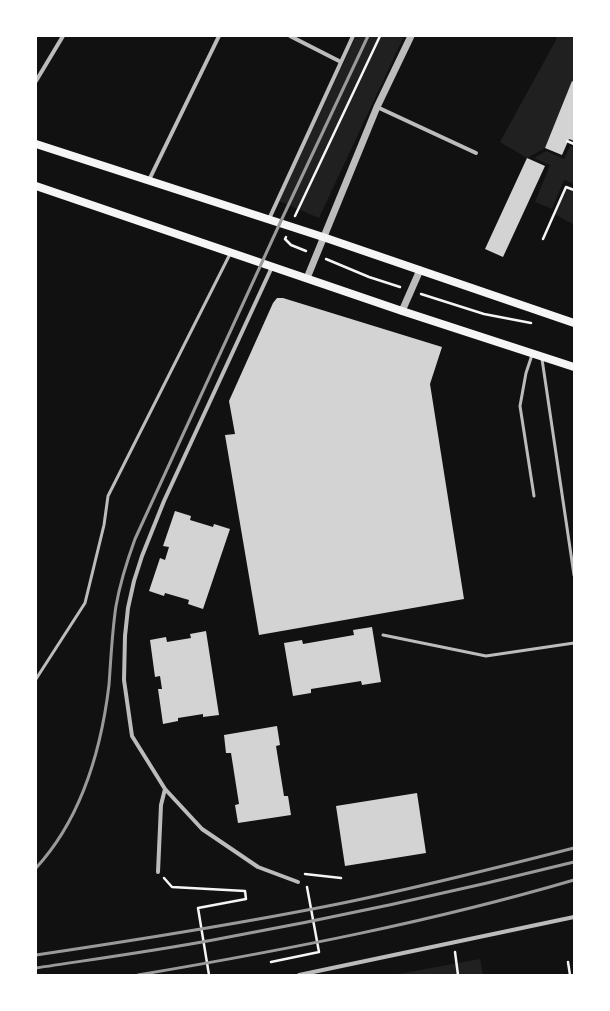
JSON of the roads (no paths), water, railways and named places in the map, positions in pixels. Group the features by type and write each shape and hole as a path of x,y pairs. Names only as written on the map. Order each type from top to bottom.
{"main road":[{"path":"36,144 290,226 574,322"},
{"path":"36,186 402,311 574,367"}],"street":[{"path":"36,81 62,36"},
{"path":"149,180 219,36"},
{"path":"290,36 341,62"},
{"path":"268,220 353,36"},
{"path":"307,278 377,107 411,36"},
{"path":"377,107 476,153"},
{"path":"272,267 152,530 134,582 128,608 125,636 124,680 132,736 165,789 202,829 258,867 298,882"},
{"path":"402,311 420,270"},
{"path":"158,872 161,805 165,789"},
{"path":"299,975 574,917"}],"lane":[{"path":"36,679 85,603 104,525 108,496 231,252"},
{"path":"532,353 526,373 520,406 534,496"},
{"path":"542,356 574,575"},
{"path":"383,635 486,656 574,643"}],"railway":[{"path":"36,868 66,828 77,806 95,759 101,734 109,685 116,606 124,572 135,539 280,223 368,36"},
{"path":"36,955 112,944 338,904 427,885 574,848"},
{"path":"36,968 169,948 304,923 484,884 574,862"},
{"path":"138,975 248,956 358,934 466,909 574,880"}]}
